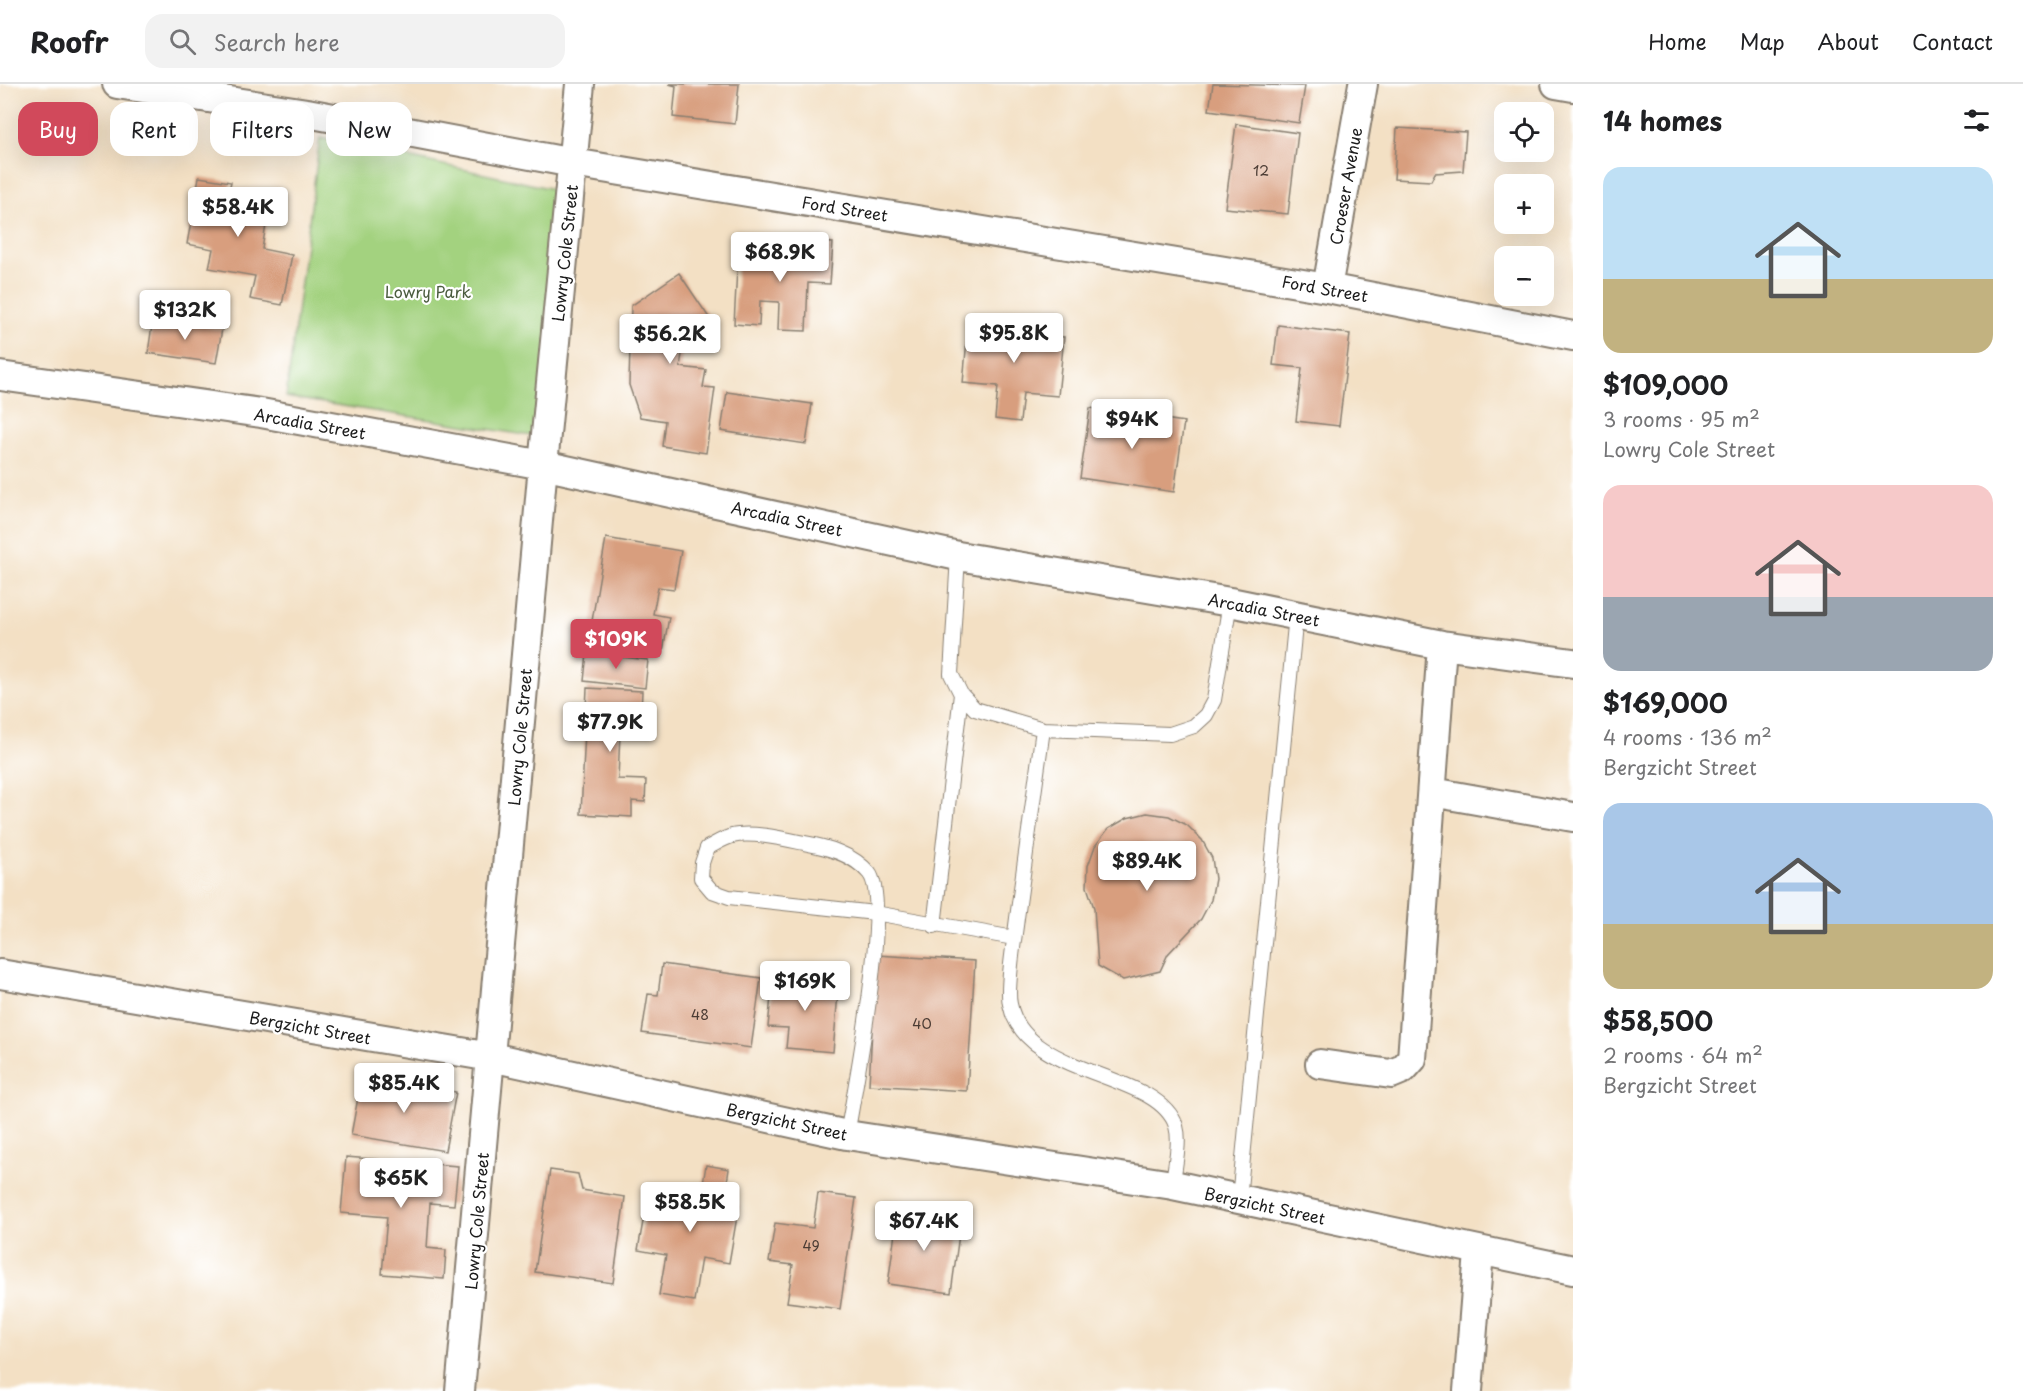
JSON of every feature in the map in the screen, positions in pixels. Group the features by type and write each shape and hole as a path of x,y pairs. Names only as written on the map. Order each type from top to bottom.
{"street":[{"name":"Ford Street","path":"117,84 307,113 573,163 1327,288 1573,336"},
{"name":"Lowry Cole Street","path":"460,1391 543,465 580,84"},
{"name":"Croeser Avenue","path":"1327,288 1363,84"},
{"path":"1556,84 1573,87"},
{"name":"Arcadia Street","path":"0,376 261,413 543,465 958,556 1230,602 1442,645 1573,663"},
{"path":"1320,1064 1391,1074 1403,1069 1412,1059 1442,645"},
{"path":"1432,792 1573,817"},
{"name":"Bergzicht Street","path":"0,974 491,1057 847,1135 1173,1185 1479,1252 1573,1270"},
{"path":"1468,1391 1479,1252"}],"lane":[{"path":"958,556 951,674 961,694 975,709 1043,729 1170,734 1194,726 1206,715 1214,700 1230,602"},
{"path":"1239,1199 1296,615"},
{"path":"934,926 961,694"},
{"path":"1043,729 1014,938 1009,1004 1020,1027 1043,1050 1132,1088 1160,1105 1175,1123 1177,1132 1173,1185"},
{"path":"847,1135 876,955 875,913 874,887 870,874 836,849 776,837 733,836 707,848 702,863 701,878 712,891 729,897 875,913 934,926 1014,938"}],"green space":[{"name":"Lowry Park","path":"320,138 326,139 326,156 402,156 567,192 544,438 286,397"}],"building":[{"path":"669,84 739,84 735,124 673,117 676,86"},
{"path":"1213,84 1305,86 1299,123 1209,110"},
{"path":"1236,124 1298,133 1288,214 1225,208"},
{"path":"1397,128 1466,132 1463,171 1435,173 1431,181 1394,179"},
{"path":"199,177 231,182 228,193 270,201 262,249 292,255 282,305 250,299 255,276 209,268 213,249 187,244"},
{"path":"798,241 833,243 830,284 808,283 806,331 778,330 779,302 760,301 759,326 734,324 738,249 798,253"},
{"path":"679,273 714,325 683,348 680,367 706,370 703,387 715,388 706,453 662,446 665,421 640,417 629,385 631,306"},
{"path":"153,318 222,329 216,363 148,353"},
{"path":"997,320 1036,324 1035,335 1064,337 1058,396 1023,393 1020,422 995,419 998,386 963,383 968,328 996,331"},
{"path":"1278,325 1350,334 1339,426 1296,421 1302,368 1273,365"},
{"path":"727,392 812,404 806,444 721,431"},
{"path":"1090,408 1184,422 1174,492 1080,478"},
{"path":"606,538 681,551 674,589 658,587 653,614 669,617 663,651 589,639"},
{"path":"587,653 648,660 645,688 584,681"},
{"path":"587,688 642,691 640,733 620,733 618,779 646,780 645,802 632,801 632,817 581,814"},
{"path":"1147,813 1169,816 1187,825 1202,840 1212,858 1215,879 1211,900 1201,919 1168,954 1160,971 1123,980 1098,966 1094,908 1087,887 1088,866 1095,846 1108,829 1127,818"},
{"path":"876,955 975,961 967,1091 869,1085"},
{"path":"662,964 761,978 751,1048 642,1033 648,994 658,995"},
{"path":"773,976 839,982 833,1052 786,1048 788,1028 768,1027"},
{"path":"362,1076 456,1092 445,1151 351,1135"},
{"path":"346,1157 458,1166 454,1205 430,1203 427,1248 446,1250 444,1279 382,1274 387,1217 341,1213"},
{"path":"706,1165 729,1169 724,1202 739,1205 729,1263 701,1258 694,1301 659,1295 666,1255 638,1250 648,1193 700,1202"},
{"path":"550,1170 578,1174 582,1190 625,1197 613,1283 535,1272"},
{"path":"818,1193 856,1198 840,1309 787,1302 793,1265 769,1262 775,1223 813,1228"},
{"path":"898,1211 961,1220 951,1293 888,1284"}]}
